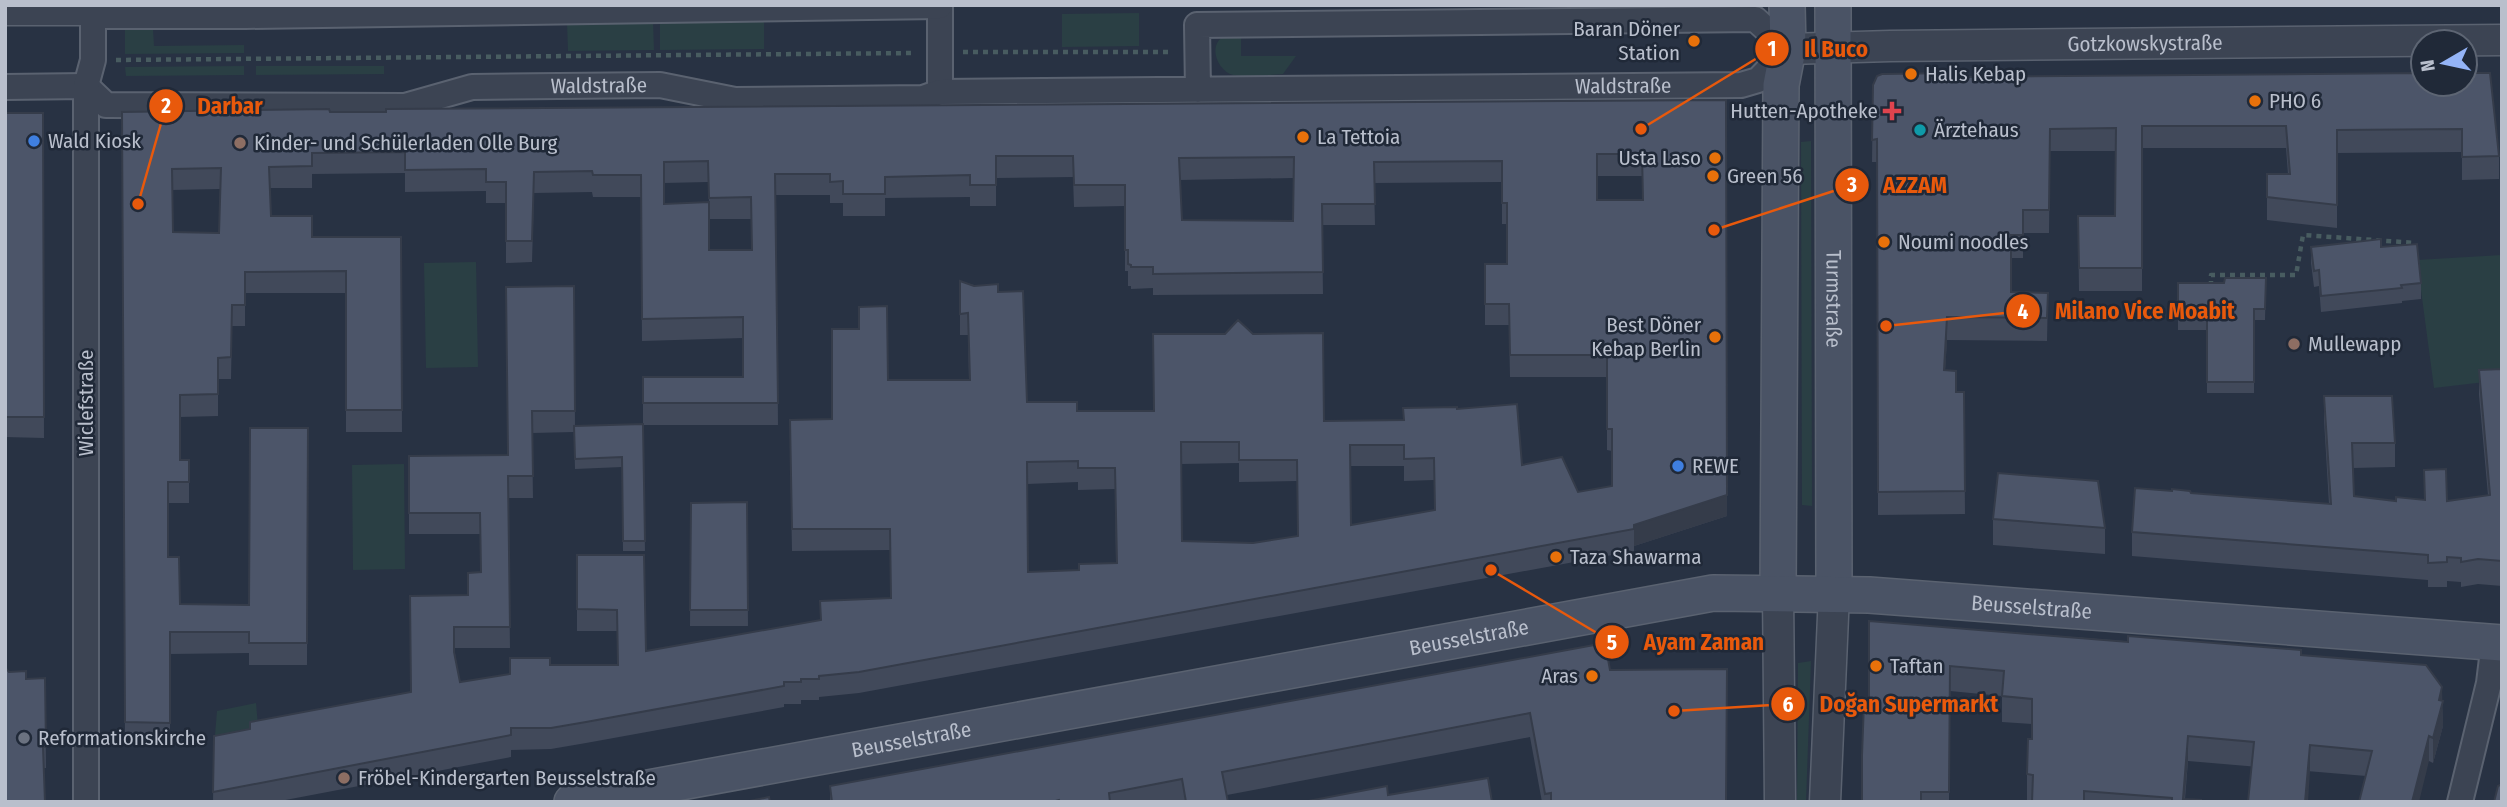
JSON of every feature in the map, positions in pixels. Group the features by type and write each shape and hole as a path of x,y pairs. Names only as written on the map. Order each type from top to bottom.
{"main road":[{"path":"1778,592 1782,85 1788,49 1787,5"},
{"name":"Turmstraße","path":"1833,5 1834,593"},
{"name":"Beusselstraße","path":"572,802 1713,593 1834,593 2498,643"}],"street":[{"path":"5,16 93,11 940,6 940,92"},
{"name":"Wiclefstraße","path":"86,802 86,86 93,60 93,11"},
{"path":"1198,90 1197,25 1755,19 1788,49"},
{"name":"Gotzkowskystraße","path":"1788,49 2502,40"},
{"name":"Waldstraße","path":"86,86 106,105 405,106 472,87 660,85 736,100 923,98 940,92 1741,85 1758,80 1788,49"},
{"path":"5,87 86,86"},
{"path":"1778,592 1780,802"},
{"path":"1825,802 1834,593"},
{"path":"2460,802 2498,643"}],"path":[{"path":"116,60 1198,52"},
{"path":"2211,294 2211,275 2296,275 2303,235 2416,243"}],"green space":[{"path":"1139,13 1139,46 1062,47 1062,14"},
{"path":"653,21 654,50 568,51 567,23"},
{"path":"764,21 764,49 660,50 660,22"},
{"path":"153,29 154,46 244,45 244,53 125,54 125,30"},
{"path":"1241,33 1241,56 1296,56 1283,74 1251,76 1228,73 1216,58 1216,46 1224,36"},
{"path":"244,66 244,75 126,76 125,67"},
{"path":"256,66 384,66 384,74 256,75"},
{"path":"1811,141 1812,506 1802,505 1801,142"},
{"path":"2502,255 2502,380 2434,388 2417,260"},
{"path":"476,262 478,367 426,368 424,263"},
{"path":"404,464 405,569 353,570 352,465"},
{"path":"1811,661 1806,802 1797,802 1798,663"},
{"path":"256,703 259,737 214,747 217,711"}],"building":[{"path":"1954,73 1954,77 2409,73 2409,98 2479,98 2479,73 2490,73 2499,156 2462,157 2462,129 2337,130 2337,205 2267,197 2267,174 2290,174 2286,126 2142,126 2142,268 2079,268 2078,216 2115,216 2116,128 2050,129 2049,210 2023,210 2023,235 2011,235 2011,292 2048,293 2047,318 1947,317 1944,370 1956,371 1956,392 1964,392 1965,491 1878,492 1877,139 1872,140 1873,85 1877,76"},
{"path":"1726,100 1727,495 1634,525 1634,529 859,672 819,676 819,679 801,679 801,682 784,682 784,686 586,722 551,728 511,728 511,735 213,792 214,736 250,729 250,722 411,692 410,596 468,595 468,573 481,572 480,513 409,513 409,456 508,455 506,287 574,286 575,411 532,411 533,476 508,476 510,627 454,627 454,652 460,682 510,674 510,658 550,658 550,665 618,665 617,610 577,609 577,555 644,555 646,651 821,620 820,601 891,598 890,529 792,529 790,420 832,419 832,329 859,329 859,307 887,306 888,380 970,380 968,313 960,314 960,281 974,286 998,284 998,292 1023,291 1027,402 1077,402 1077,411 1154,411 1153,334 1225,334 1238,320 1253,334 1323,333 1324,421 1404,420 1403,408 1457,409 1517,404 1522,465 1562,457 1578,492 1612,486 1612,429 1607,429 1607,355 1510,355 1509,304 1485,304 1485,264 1507,264 1507,203 1502,203 1502,161 1374,162 1375,204 1322,204 1323,272 1153,274 1153,267 1131,267 1128,264 1128,250 1125,250 1125,185 1074,185 1073,156 996,156 996,185 970,185 970,175 885,177 885,194 843,194 843,181 830,182 830,174 775,174 778,403 643,403 643,377 743,377 743,317 642,319 641,175 593,175 592,171 534,172 532,241 506,241 506,182 486,182 486,169 405,170 405,152 312,153 312,166 269,167 271,216 312,216 312,237 401,237 402,410 346,410 346,271 245,272 245,305 232,305 231,357 218,358 218,394 180,395 180,460 189,460 189,482 168,482 168,557 179,557 180,604 249,605 250,428 308,428 307,643 249,643 249,632 170,632 170,723 125,722 122,112 329,109 330,112 386,112 386,109","holes":["1597,154 1642,154 1643,200 1597,200","1294,157 1293,221 1182,220 1179,158","708,161 709,198 751,197 752,250 709,250 709,202 664,204 664,162","221,168 219,233 173,232 172,169","1181,442 1239,442 1239,460 1297,460 1298,536 1253,543 1182,541","1350,445 1404,445 1404,459 1434,458 1435,510 1351,525","1078,461 1078,468 1115,468 1117,563 1079,564 1079,570 1028,572 1027,462"]},
{"path":"5,113 43,113 44,417 5,417"},
{"path":"2381,239 2381,247 2417,244 2421,283 2401,285 2402,288 2321,296 2319,270 2314,271 2311,247"},
{"path":"2225,278 2266,278 2265,309 2254,309 2254,382 2207,382 2207,319 2178,319 2178,283 2224,283"},
{"path":"2502,369 2502,561 2478,559 2461,562 2461,558 2447,557 2447,562 2428,563 2428,555 2132,532 2135,488 2331,504 2324,396 2392,396 2395,443 2352,443 2354,496 2396,501 2396,497 2425,500 2424,470 2446,469 2447,501 2490,495 2479,370"},
{"path":"643,424 645,541 623,541 622,457 575,459 574,426"},
{"path":"1998,473 2098,481 2105,528 1993,519"},
{"path":"747,502 748,610 690,610 691,503"},
{"path":"1869,621 2128,642 2128,636 2301,650 2301,655 2426,665 2442,687 2439,700 2443,701 2433,738 2429,736 2412,802 2359,802 2372,751 2310,745 2305,802 2248,802 2254,742 2188,736 2183,799 2201,802 2172,802 2172,798 2084,791 2084,802 2032,802 2033,775 2027,774 2028,739 2032,739 2032,699 2002,696 2004,671 1950,666 1949,792 1921,792 1921,802 1862,802 1864,702 1869,702"},
{"path":"1605,643 1610,670 1727,669 1726,802 1551,802 1551,793 1545,794 1530,713 1222,772 1228,802 1186,802 1182,779 1109,793 1110,802 832,802 830,786"},
{"name":"Reformationskirche","path":"5,667 9,672 26,671 26,679 45,678 45,802 5,802"},
{"path":"1488,778 1492,802 1303,802 1387,786 1388,795"},
{"path":"2502,784 2502,802 2494,802 2498,786"},
{"path":"769,797 770,802 745,802"}],"place":[{"name":"Baran Döner Station","path":"1694,41"},
{"name":"Halis Kebap","path":"1911,74"},
{"name":"PHO 6","path":"2255,101"},
{"name":"Hutten-Apotheke","path":"1892,111"},
{"name":"Il Buco","path":"1641,129"},
{"name":"Ärztehaus","path":"1920,130"},
{"name":"La Tettoia","path":"1303,137"},
{"name":"Wald Kiosk","path":"34,141"},
{"name":"Kinder- und Schülerladen Olle Burg","path":"240,143"},
{"name":"Usta Laso","path":"1715,158"},
{"name":"Green 56","path":"1713,176"},
{"name":"Darbar","path":"138,204"},
{"name":"AZZAM","path":"1714,230"},
{"name":"Noumi noodles","path":"1884,242"},
{"name":"Milano Vice Moabit","path":"1886,326"},
{"name":"Best Döner Kebap Berlin","path":"1715,337"},
{"name":"Mullewapp","path":"2294,344"},
{"name":"REWE","path":"1678,466"},
{"name":"Taza Shawarma","path":"1556,557"},
{"name":"Ayam Zaman","path":"1491,570"},
{"name":"Taftan","path":"1876,666"},
{"name":"Aras","path":"1592,676"},
{"name":"Doğan Supermarkt","path":"1674,711"},
{"name":"Reformationskirche","path":"24,738"},
{"name":"Fröbel-Kindergarten Beusselstraße","path":"344,778"}]}
